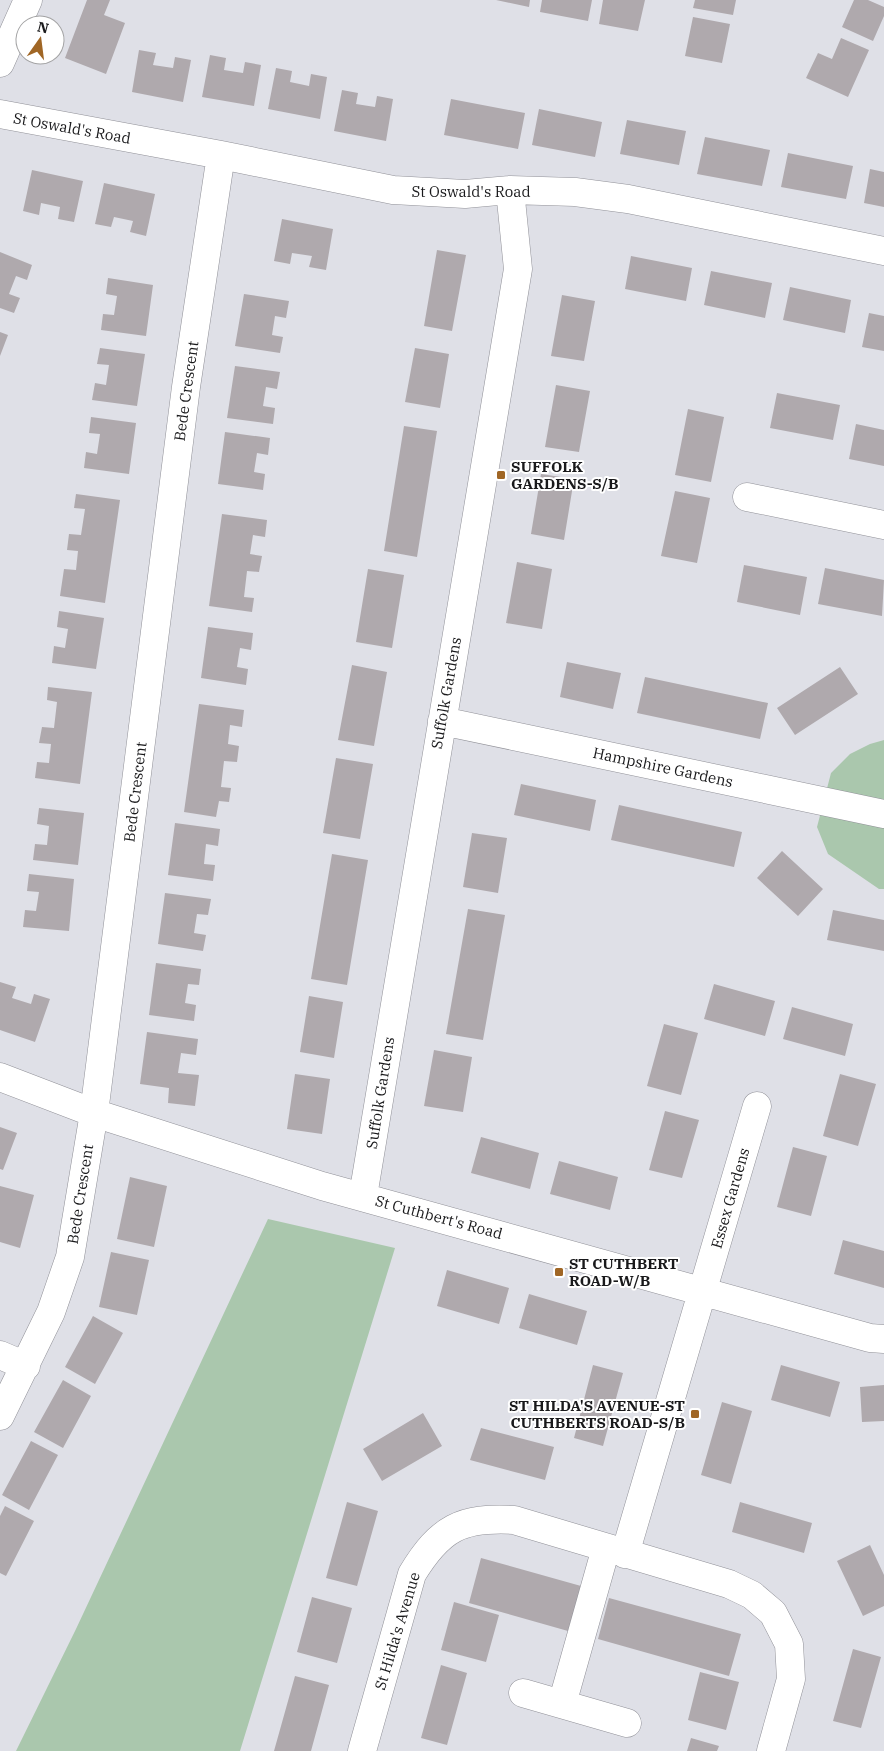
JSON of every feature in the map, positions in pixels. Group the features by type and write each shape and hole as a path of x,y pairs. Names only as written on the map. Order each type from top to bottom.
{"street":[{"path":"0,64 28,0"},
{"name":"St Oswald's Road","path":"0,114 221,155 393,190 465,194 510,190 575,192 628,199 884,251"},
{"name":"Bede Crescent","path":"0,1416 52,1312 70,1257 94,1113 186,387 221,155"},
{"name":"Suffolk Gardens","path":"363,1196 518,269 510,190"},
{"path":"748,497 884,525"},
{"name":"Hampshire Gardens","path":"442,720 884,814"},
{"name":"St Cuthbert's Road","path":"0,1077 94,1113 322,1186 703,1290 870,1338 884,1339"},
{"name":"Essex Gardens","path":"703,1290 757,1106"},
{"path":"562,1704 616,1551 703,1290"},
{"path":"0,1355 26,1366"},
{"name":"St Hilda's Avenue","path":"362,1751 412,1574 427,1549 458,1525 489,1518 514,1520 729,1584 752,1595 773,1613 788,1644 791,1679 770,1751"},
{"path":"523,1693 627,1723"}],"green space":[{"path":"884,740 884,889 879,889 828,854 817,827 831,773 850,754 870,744"},
{"path":"268,1219 395,1248 240,1751 16,1751 76,1629"}],"building":[{"path":"87,0 110,0 104,15 125,23 106,74 65,58"},
{"path":"496,0 530,0 529,7"},
{"path":"542,0 592,0 588,21 540,12"},
{"path":"603,0 645,0 638,31 599,24"},
{"path":"695,0 736,0 733,15 693,8"},
{"path":"854,0 868,0 884,7 884,16 873,41 842,27"},
{"path":"693,17 730,24 722,63 685,56"},
{"path":"841,38 869,50 848,97 806,78 818,53 832,59"},
{"path":"139,50 156,53 153,65 173,68 175,57 191,60 183,102 132,92"},
{"path":"210,55 226,58 224,70 243,73 245,62 261,65 254,106 202,97"},
{"path":"276,68 292,71 290,82 309,86 311,74 327,77 320,119 268,109"},
{"path":"342,90 358,93 356,104 375,107 377,96 393,99 386,141 334,131"},
{"path":"451,99 525,113 518,149 444,135"},
{"path":"539,109 602,122 595,157 532,145"},
{"path":"627,120 686,131 679,165 620,154"},
{"path":"705,137 770,150 762,186 697,174"},
{"path":"788,153 853,166 846,199 781,187"},
{"path":"870,169 884,172 884,207 864,203"},
{"path":"32,170 83,181 74,222 58,219 60,207 41,203 39,215 23,211"},
{"path":"104,183 155,194 146,236 130,232 133,221 114,217 111,227 95,224"},
{"path":"282,219 333,229 326,270 309,267 312,256 292,253 290,264 274,261"},
{"path":"437,250 466,255 452,331 424,326"},
{"path":"0,252 32,265 27,280 16,276 9,294 20,298 14,313 0,308"},
{"path":"631,256 692,268 686,301 625,289"},
{"path":"711,271 772,283 765,318 704,305"},
{"path":"108,278 153,285 146,336 101,330 103,314 114,315 117,296 106,294"},
{"path":"790,287 851,300 845,333 783,320"},
{"path":"244,294 289,301 286,318 275,316 272,335 283,337 280,353 235,346"},
{"path":"562,295 595,301 584,361 551,356"},
{"path":"869,313 884,316 884,351 862,347"},
{"path":"0,332 8,335 0,356"},
{"path":"100,348 145,354 137,406 92,400 95,383 106,385 109,365 97,364"},
{"path":"415,348 449,354 440,408 405,402"},
{"path":"235,366 280,372 277,389 266,387 263,406 275,408 273,424 227,418"},
{"path":"556,385 590,391 579,452 545,447"},
{"path":"777,393 840,405 833,440 770,428"},
{"path":"688,409 724,417 711,482 675,475"},
{"path":"91,417 136,423 129,474 84,468 86,452 97,454 100,434 89,433"},
{"path":"856,424 884,430 884,466 849,459"},
{"path":"404,426 437,431 417,557 384,551"},
{"path":"225,432 270,438 268,455 257,453 254,472 265,474 263,490 218,484"},
{"path":"541,474 574,479 564,540 531,534"},
{"path":"675,491 710,498 697,563 661,556"},
{"path":"76,494 120,500 105,603 60,596 64,569 76,570 78,551 67,550 69,534 81,535 85,509 74,508"},
{"path":"222,514 267,520 265,537 253,535 250,554 262,556 259,572 247,571 244,597 254,598 252,612 209,606"},
{"path":"517,562 552,569 542,629 506,623"},
{"path":"744,565 807,577 800,615 737,602"},
{"path":"825,568 884,580 882,616 818,604"},
{"path":"368,569 404,575 392,648 356,642"},
{"path":"59,611 104,618 96,669 52,663 54,646 65,648 68,629 57,627"},
{"path":"208,627 253,633 251,650 240,648 237,667 248,669 246,685 201,678"},
{"path":"567,662 621,673 613,709 560,697"},
{"path":"352,665 387,672 374,746 338,740"},
{"path":"840,667 858,694 795,735 777,708"},
{"path":"645,677 768,703 760,739 637,713"},
{"path":"48,687 92,692 80,784 35,778 37,762 49,763 51,744 39,743 42,727 54,728 57,702 47,700"},
{"path":"199,704 244,710 242,727 230,725 228,744 239,746 237,762 224,761 221,787 231,788 229,802 219,801 216,817 184,812"},
{"path":"336,758 373,764 360,839 323,833"},
{"path":"521,784 596,800 590,831 514,815"},
{"path":"619,805 742,832 734,867 611,840"},
{"path":"39,808 84,813 78,865 33,860 35,844 47,845 49,826 37,824"},
{"path":"175,823 220,829 218,846 206,844 204,864 215,865 213,881 168,875"},
{"path":"472,833 507,838 498,893 463,887"},
{"path":"782,851 823,889 798,916 757,878"},
{"path":"332,854 368,860 347,985 311,979"},
{"path":"29,874 74,879 69,931 23,927 25,910 36,911 39,892 27,891"},
{"path":"165,893 211,899 208,915 197,914 194,933 206,935 203,951 158,944"},
{"path":"468,909 505,915 483,1040 446,1034"},
{"path":"833,910 884,920 884,951 827,940"},
{"path":"156,963 201,969 199,985 188,984 185,1003 196,1005 194,1021 149,1015"},
{"path":"0,982 16,987 12,998 31,1004 34,994 50,999 35,1042 0,1030"},
{"path":"714,984 775,1001 765,1036 704,1019"},
{"path":"309,996 343,1002 334,1058 300,1052"},
{"path":"792,1007 853,1024 845,1056 783,1039"},
{"path":"664,1024 698,1033 681,1095 647,1086"},
{"path":"147,1032 198,1039 196,1055 181,1053 178,1073 199,1075 195,1106 168,1103 169,1088 140,1084"},
{"path":"434,1050 472,1057 463,1112 424,1106"},
{"path":"295,1074 330,1079 322,1134 287,1129"},
{"path":"840,1074 876,1084 858,1146 823,1136"},
{"path":"665,1111 699,1120 682,1178 649,1170"},
{"path":"0,1127 17,1133 3,1170 0,1169"},
{"path":"481,1137 539,1153 530,1189 471,1173"},
{"path":"793,1147 827,1156 811,1216 777,1207"},
{"path":"559,1161 618,1177 610,1210 550,1194"},
{"path":"130,1177 167,1186 154,1247 117,1239"},
{"path":"0,1186 34,1195 20,1248 0,1242"},
{"path":"843,1240 884,1251 884,1288 834,1274"},
{"path":"111,1252 149,1260 137,1315 99,1307"},
{"path":"447,1270 509,1288 499,1324 437,1306"},
{"path":"529,1294 587,1311 577,1345 519,1328"},
{"path":"93,1316 123,1333 95,1384 65,1367"},
{"path":"593,1365 623,1373 603,1446 574,1438"},
{"path":"781,1365 840,1382 830,1417 771,1400"},
{"path":"63,1380 91,1396 63,1448 34,1432"},
{"path":"884,1385 884,1421 862,1422 860,1387"},
{"path":"722,1402 752,1411 731,1484 701,1475"},
{"path":"423,1413 442,1446 382,1481 363,1449"},
{"path":"481,1428 554,1447 545,1480 470,1460"},
{"path":"31,1441 58,1455 29,1510 2,1495"},
{"path":"347,1502 378,1511 357,1586 326,1578"},
{"path":"740,1502 812,1523 804,1553 732,1532"},
{"path":"5,1506 34,1521 6,1576 0,1573 0,1516"},
{"path":"870,1545 884,1575 884,1606 863,1616 837,1561"},
{"path":"481,1558 581,1586 568,1631 469,1603"},
{"path":"312,1597 352,1608 337,1663 297,1652"},
{"path":"609,1598 741,1634 729,1676 598,1639"},
{"path":"454,1602 499,1615 486,1662 441,1650"},
{"path":"853,1649 881,1657 861,1728 833,1721"},
{"path":"441,1665 467,1673 447,1745 421,1738"},
{"path":"700,1672 739,1682 726,1730 688,1720"},
{"path":"295,1676 329,1685 311,1751 274,1751"},
{"path":"691,1738 719,1746 717,1751 687,1751"}],"place":[{"name":"SUFFOLK GARDENS-S/B","path":"501,475"},
{"name":"ST CUTHBERT ROAD-W/B","path":"559,1272"},
{"name":"ST HILDA'S AVENUE-ST CUTHBERTS ROAD-S/B","path":"695,1414"}]}
